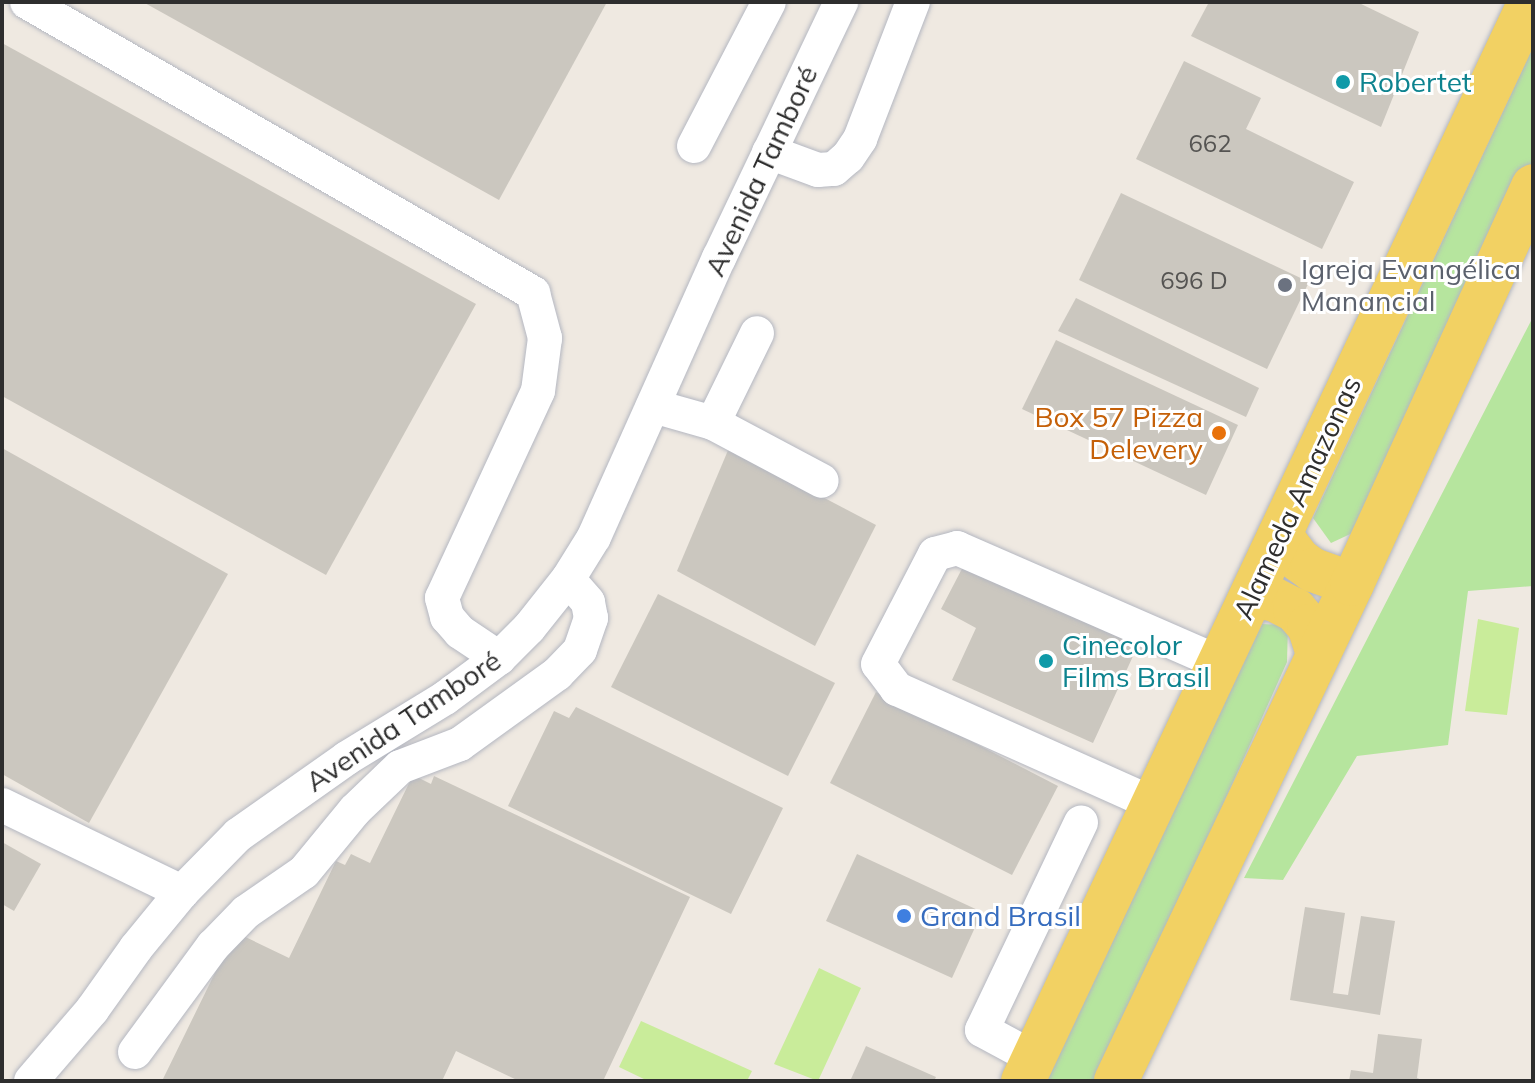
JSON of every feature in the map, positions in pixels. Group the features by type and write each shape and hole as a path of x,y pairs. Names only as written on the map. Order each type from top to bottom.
{"main road":[{"name":"Alameda Amazonas","path":"1029,1070 1530,2"},
{"path":"1116,1081 1352,584 1533,186"},
{"path":"1280,535 1299,560 1313,570 1352,584"},
{"path":"1251,597 1273,599 1295,610 1309,626 1318,654"}],"street":[{"path":"27,2 533,293 545,338 538,391 442,598 447,617 454,625 499,658"},
{"path":"694,146 769,2"},
{"name":"Avenida Tamboré","path":"31,1081 92,1010 136,948 182,892 238,835 315,780 445,698 499,658 529,628 568,579 594,537 769,152 841,2"},
{"path":"769,152 818,170 834,169 848,157 860,139 913,2"},
{"path":"713,423 757,333"},
{"path":"653,406 713,423 822,481"},
{"path":"1154,804 897,689 878,664 935,554 957,548 1220,663"},
{"path":"135,1052 213,946 246,912 304,872 355,810 400,767 460,744 557,674 580,650 591,618 588,602 568,579"},
{"path":"315,780 355,810"},
{"path":"2,805 182,892"},
{"path":"1029,1070 982,1030 1081,822"}],"green space":[{"path":"1533,47 1533,163 1359,530 1331,543 1313,518"},
{"path":"1533,317 1533,586 1468,591 1448,745 1357,756 1283,880 1244,878"},
{"path":"1478,619 1519,628 1507,715 1465,711"},
{"path":"1262,624 1288,625 1287,662 1099,1081 1040,1081"},
{"path":"819,968 861,988 818,1081 774,1064"},
{"path":"641,1021 752,1071 747,1081 648,1081 619,1067"}],"building":[{"path":"143,2 607,2 499,200"},
{"name":"Robertet","path":"1209,2 1357,2 1419,32 1381,127 1191,36"},
{"path":"2,43 476,304 326,575 2,396"},
{"path":"1184,61 1261,98 1246,129 1354,182 1322,249 1136,159"},
{"path":"1121,193 1309,282 1267,369 1079,280"},
{"path":"1076,298 1259,388 1246,417 1058,331"},
{"path":"1056,340 1238,425 1206,495 1022,409"},
{"path":"2,448 228,574 89,823 2,774"},
{"path":"729,448 876,525 815,646 677,571"},
{"name":"Cinecolor Films Brasil","path":"966,561 1140,641 1093,743 952,680 976,628 941,609"},
{"path":"658,594 835,683 788,776 611,687"},
{"path":"876,692 1058,786 1012,875 830,783"},
{"path":"576,707 783,808 731,914 508,806 554,711 569,718"},
{"path":"413,775 431,784 434,776 690,897 603,1081 519,1081 456,1051 442,1081 162,1081 235,932 289,958 336,861 345,865 351,854 370,863"},
{"path":"2,842 41,864 14,911 2,904"},
{"name":"Grand Brasil","path":"857,854 982,912 952,978 826,921"},
{"path":"1305,907 1345,913 1333,993 1348,995 1361,916 1395,921 1380,1015 1290,1000"},
{"path":"1378,1034 1422,1039 1417,1078 1425,1081 1349,1081 1351,1070 1373,1073"},
{"path":"866,1046 936,1077 934,1081 851,1079"}],"place":[{"name":"Robertet","path":"1343,82"},
{"name":"Igreja Evangélica Manancial","path":"1285,285"},
{"name":"Box 57 Pizza Delevery","path":"1219,433"},
{"name":"Cinecolor Films Brasil","path":"1046,661"},
{"name":"Grand Brasil","path":"904,916"}]}
